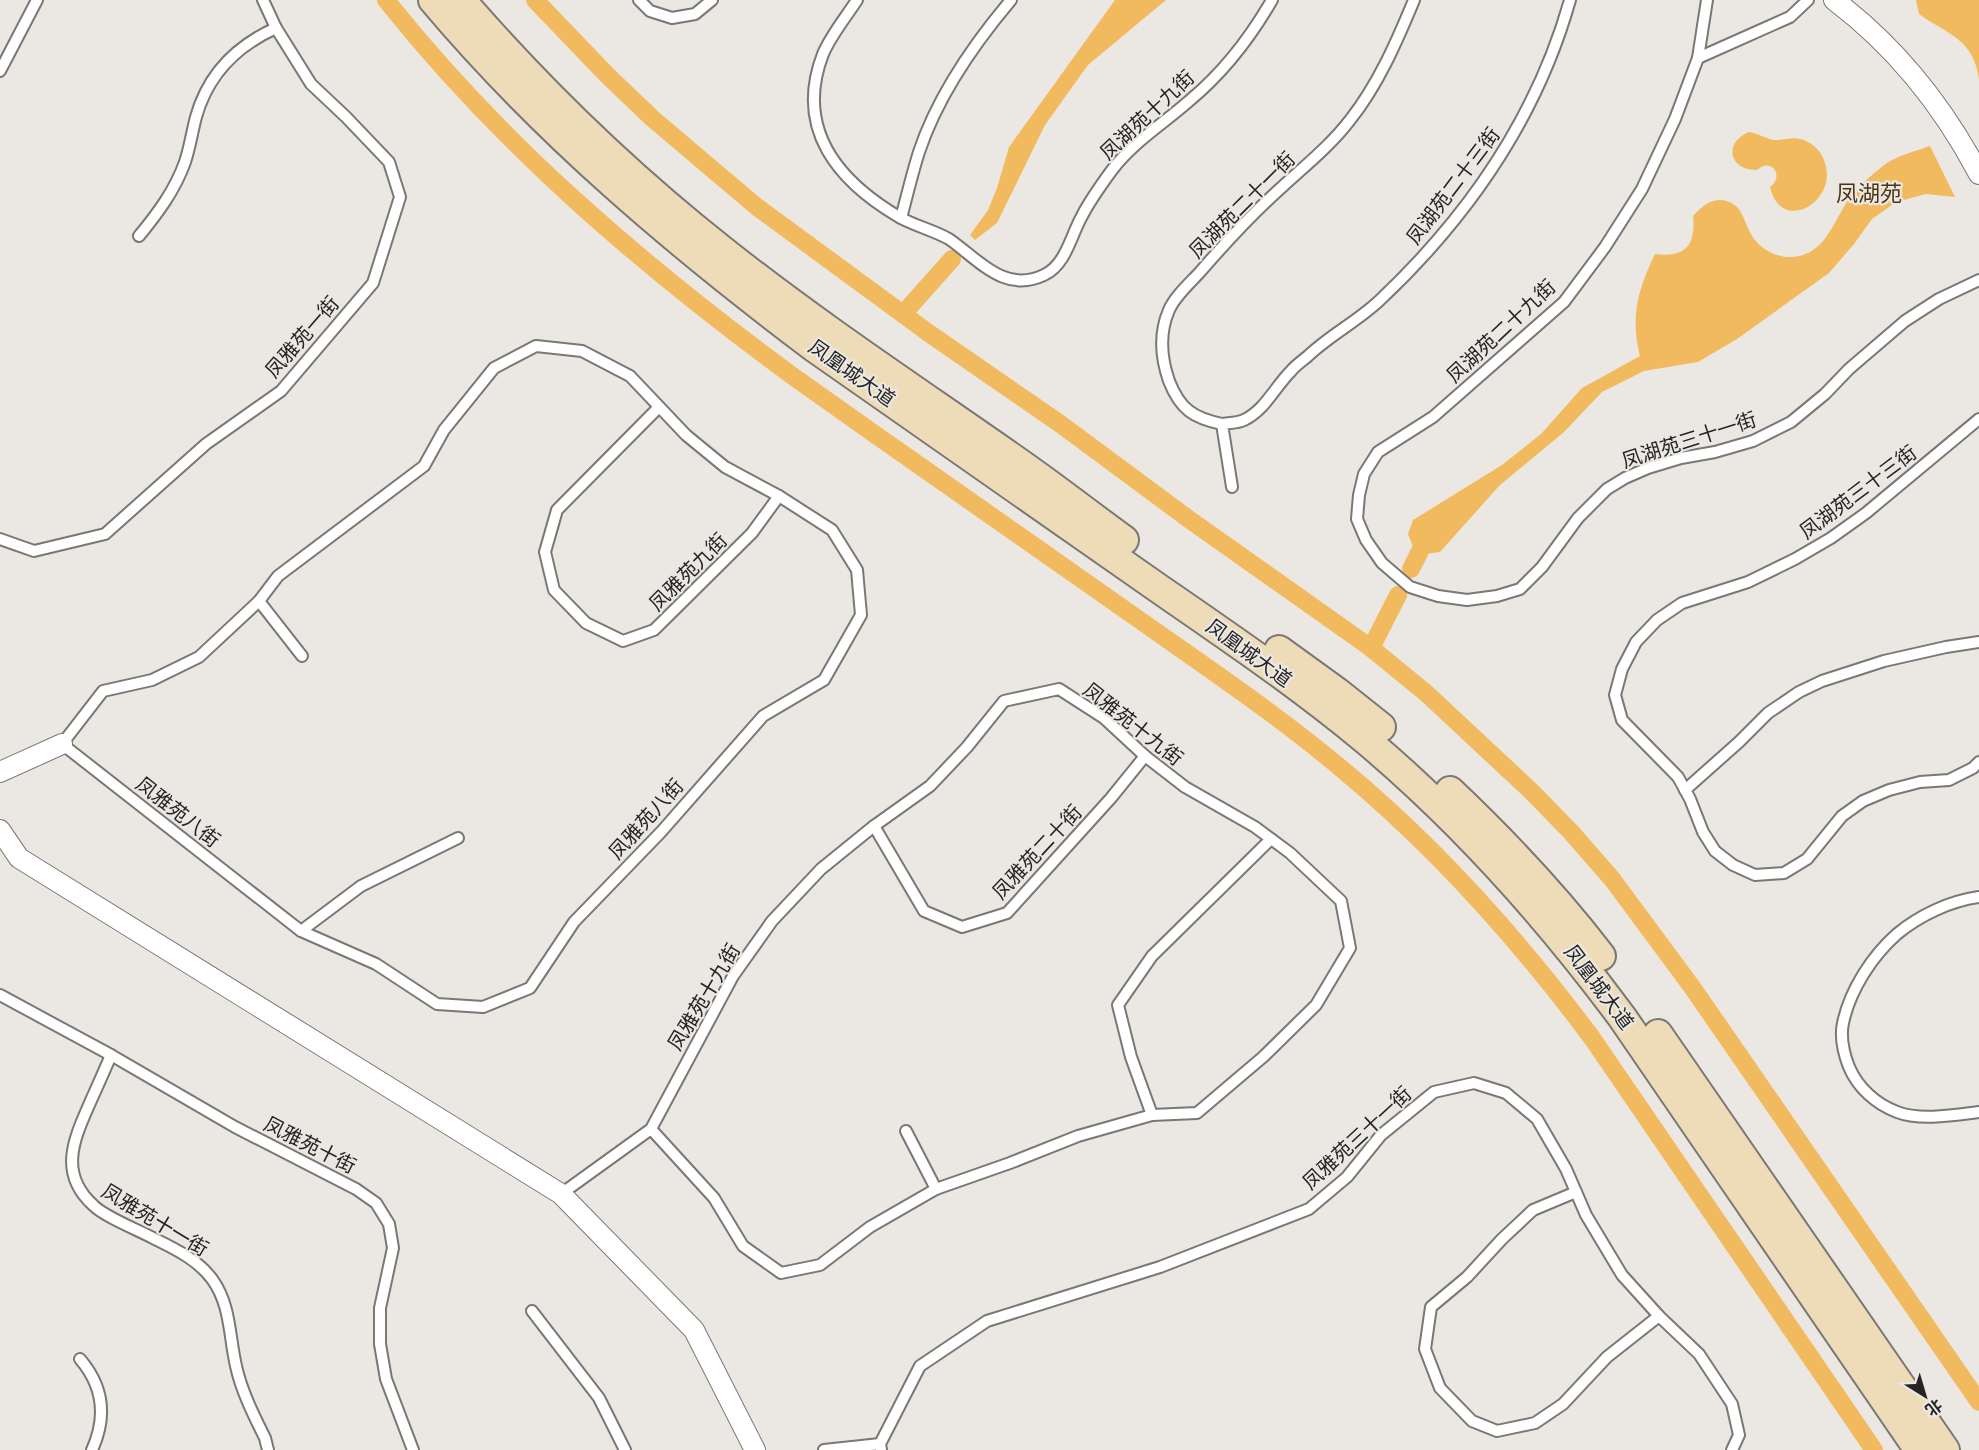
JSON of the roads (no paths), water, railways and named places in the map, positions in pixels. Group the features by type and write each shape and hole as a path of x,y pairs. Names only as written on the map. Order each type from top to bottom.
{"main road":[{"name":"凤凰城大道","path":"433,0 492,66 601,175 750,298 815,348 1257,658 1367,741 1436,803 1533,904 1587,969 1919,1450"},
{"name":"凤凰城大道","path":"461,0 513,59 616,160 722,250 780,295 1027,468 1157,565 1337,692 1390,735 1484,823 1569,914 1635,1002 1945,1450"}],"street":[{"path":"1846,4 1901,60 1925,89 1947,120 1979,174"},
{"path":"0,772 62,744"},
{"path":"0,830 20,858 561,1194 694,1330 755,1450"}],"lane":[{"path":"0,71 37,0"},
{"name":"凤雅苑一街","path":"0,539 34,551 105,534 206,444 281,391 373,283 400,197 389,162 311,84 276,28 263,0"},
{"path":"639,0 650,11 672,18 695,14 712,0"},
{"name":"凤湖苑十九街","path":"856,0 824,52 815,81 815,111 822,140 836,166 857,188 901,218 947,238 1005,279 1025,281 1045,275 1061,261 1082,216 1114,168 1134,146 1190,101 1221,71 1248,38 1272,0"},
{"path":"901,218 919,152 932,120 976,42 1011,0"},
{"name":"凤湖苑二十一街","path":"1222,424 1202,420 1185,408 1174,392 1163,364 1162,337 1169,309 1248,220 1317,157 1351,120 1394,46 1414,0"},
{"name":"凤湖苑二十三街","path":"1222,424 1243,420 1261,409 1291,370 1379,302 1432,248 1475,193 1514,135 1550,57 1570,0"},
{"name":"凤湖苑二十九街","path":"1410,587 1382,563 1366,540 1357,519 1364,474 1378,452 1433,417 1564,302 1605,247 1642,189 1675,119 1698,58 1707,0"},
{"path":"1698,58 1790,17 1808,0"},
{"path":"139,236 154,219 177,180 186,160 201,102 219,70 244,45 276,28"},
{"name":"凤湖苑三十一街","path":"1410,587 1438,596 1467,600 1497,596 1520,589 1542,567 1578,518 1607,489 1648,468 1753,441 1791,422 1905,321 1939,299 1979,280"},
{"path":"62,744 103,691 152,680 199,657 259,601 278,576 424,466 444,429 494,368 536,346 582,351 630,376 686,435 725,467 778,496"},
{"name":"凤雅苑九街","path":"659,407 557,510 545,552 554,590 586,623 623,641 654,630 752,533 778,496"},
{"name":"凤湖苑三十三街","path":"1685,790 1678,777 1622,720 1615,695 1622,669 1636,642 1657,620 1682,603 1758,577 1796,559 1831,538 1866,513 1979,419"},
{"path":"1222,424 1232,487"},
{"name":"凤雅苑八街","path":"62,744 301,931 376,964 437,1004 483,1007 530,988 574,922 661,832 763,716 824,680 861,615 857,570 832,530 778,496"},
{"path":"259,601 302,656"},
{"path":"1979,642 1884,661 1822,681 1799,692 1768,713 1685,790 1702,832 1715,850 1732,865 1755,876 1784,873 1807,859 1842,816 1863,801 1889,790 1920,782 1949,780 1973,768 1979,762"},
{"name":"凤雅苑十九街","path":"1059,689 1104,718 1145,756 1185,787 1255,827 1290,853 1341,901 1350,948 1316,1005 1263,1057 1197,1113 1152,1115 1078,1136 936,1189 870,1227 820,1265 781,1273 743,1246 714,1198 651,1129 734,976 772,921 821,869 874,826 930,786 967,747 1004,701 1059,689"},
{"name":"凤雅苑二十街","path":"874,826 924,911 962,927 1007,913 1104,807 1145,756"},
{"path":"301,931 362,886 458,838"},
{"path":"1152,1115 1131,1057 1118,1005 1152,956 1271,839"},
{"path":"1979,897 1965,899 1929,913 1897,934 1871,963 1852,997 1842,1024 1843,1053 1854,1079 1874,1100 1899,1113 1927,1116 1979,1112"},
{"name":"凤雅苑十街","path":"0,995 111,1055 235,1127 356,1189 376,1203 389,1224 393,1248 380,1308 380,1344 386,1380 413,1450"},
{"name":"凤雅苑十一街","path":"111,1055 72,1149 72,1170 80,1191 94,1207 188,1256 214,1281 228,1314 236,1368 268,1450"},
{"name":"凤雅苑三十一街","path":"880,1447 920,1366 987,1321 1160,1267 1308,1209 1347,1178 1381,1135 1434,1092 1474,1083 1506,1093 1537,1119 1566,1169 1586,1215 1622,1275 1659,1316 1699,1354 1732,1404 1739,1434 1732,1450"},
{"path":"561,1194 651,1129"},
{"path":"906,1131 936,1189"},
{"path":"1576,1192 1533,1210 1467,1277 1431,1307 1425,1349 1440,1388 1472,1421 1497,1431 1535,1423 1563,1404 1607,1357 1659,1316"},
{"path":"532,1311 598,1398 625,1450"},
{"path":"80,1359 96,1381 102,1408 98,1435 92,1450"},
{"path":"824,1450 880,1447"}],"waterway":[{"path":"386,0 431,54 527,154 577,202 683,292 794,377 1269,712 1319,750 1378,800 1444,863 1536,966 1592,1038 1874,1450"},
{"path":"535,0 653,119 757,207 930,334 1059,423 1190,520 1371,648 1426,693 1531,791 1612,879 1692,987 1979,1402"},
{"path":"903,314 952,259"},
{"path":"1411,569 1420,551"},
{"path":"1371,648 1398,595"}],"district":[{"name":"凤湖苑","path":"1869,193"}]}
